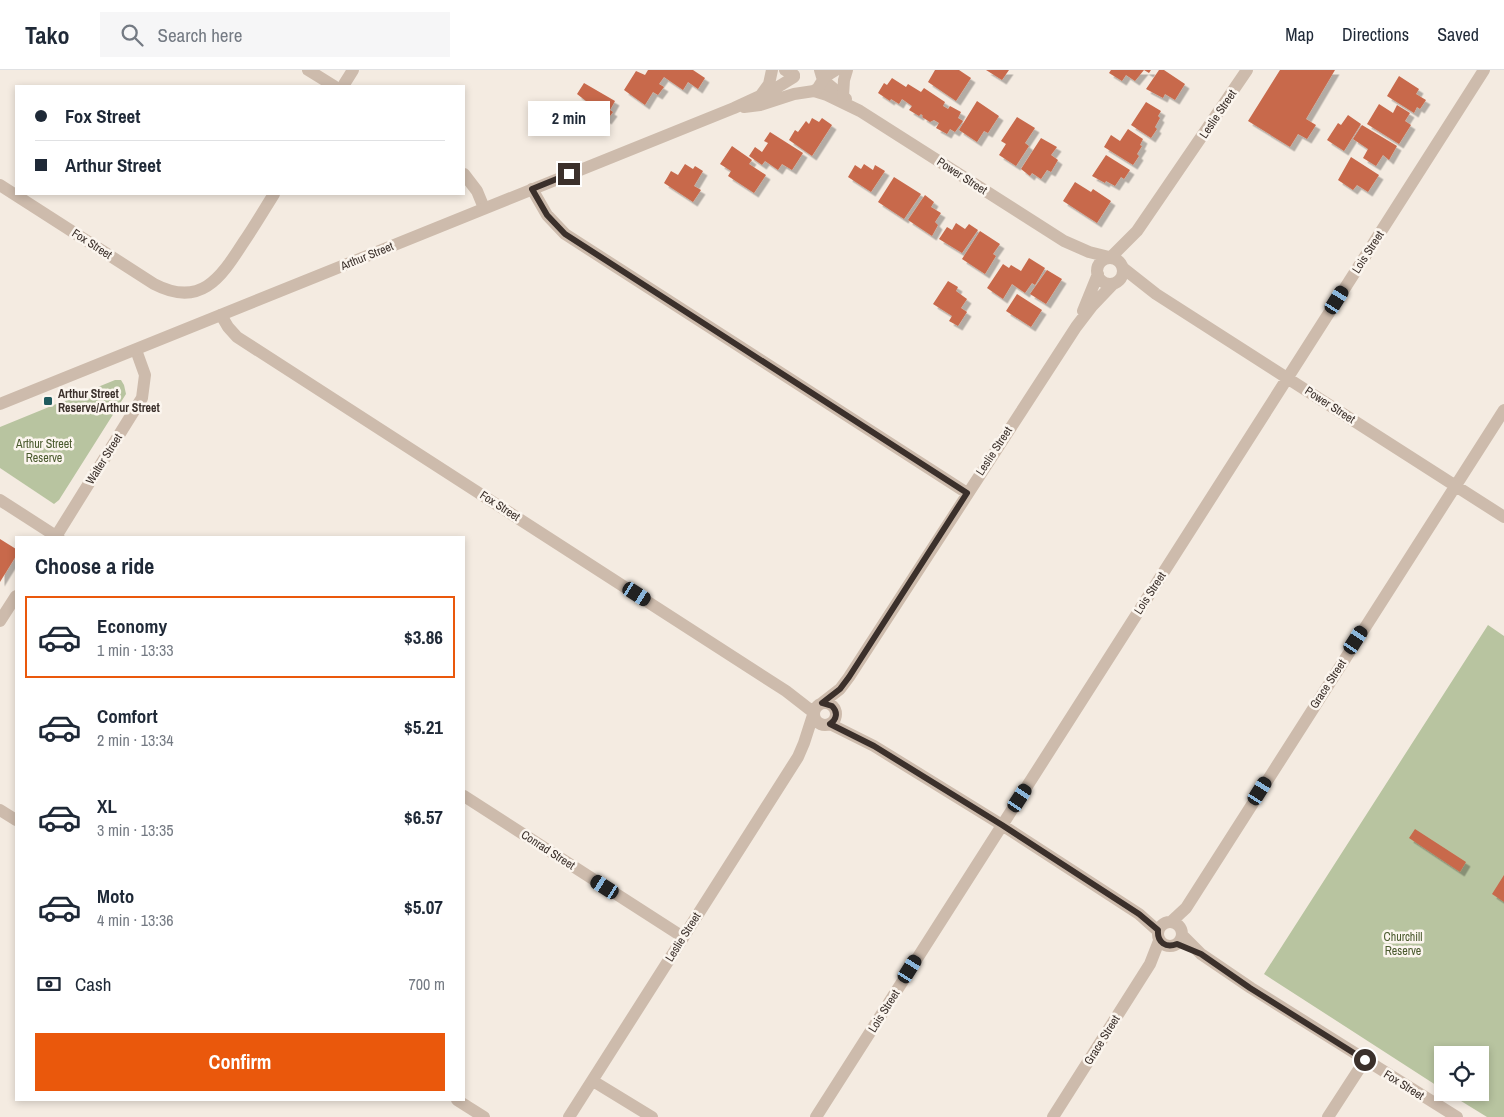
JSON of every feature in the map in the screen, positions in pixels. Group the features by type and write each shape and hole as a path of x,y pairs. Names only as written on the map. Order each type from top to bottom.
{"street":[{"path":"308,70 332,85"},
{"path":"344,85 353,70"},
{"path":"761,95 769,84 772,70"},
{"path":"792,73 797,87 809,91 818,88 822,76 836,70"},
{"path":"843,96 844,77 847,70"},
{"name":"Leslie Street","path":"1110,257 1137,231 1247,70"},
{"name":"Lois Street","path":"816,1117 1484,70"},
{"name":"Arthur Street","path":"0,404 734,108 773,90 792,73"},
{"name":"Power Street","path":"822,76 860,111"},
{"name":"Arthur Street","path":"734,108 760,105 809,91"},
{"name":"Power Street","path":"809,91 827,95 860,111 1064,241 1089,252 1110,257"},
{"path":"465,175 477,191 484,208"},
{"name":"Fox Street","path":"0,185 15,195"},
{"path":"532,189 547,215 565,234 967,493"},
{"name":"Fox Street","path":"16,195 154,284 171,292 188,293 206,288 220,277 273,195"},
{"name":"Leslie Street","path":"1123,267 1137,231"},
{"name":"Power Street","path":"1064,241 1097,273"},
{"path":"1110,257 1118,260 1123,267 1121,279 1114,284 1102,281 1097,273 1101,261 1110,257"},
{"name":"Power Street","path":"1123,267 1156,294 1504,517"},
{"name":"Leslie Street","path":"1076,327 1097,273"},
{"name":"Power Street","path":"1114,284 1124,284 1156,294"},
{"name":"Leslie Street","path":"798,757 817,709 840,689 849,677 1076,327 1092,306 1114,284"},
{"name":"Fox Street","path":"221,315 237,337 786,691 817,709"},
{"name":"Walter Street","path":"57,536 142,398 145,375 136,350"},
{"name":"Grace Street","path":"1053,1117 1504,410"},
{"path":"0,500 54,536"},
{"path":"0,621 15,598"},
{"name":"Leslie Street","path":"569,1117 798,757 832,719 849,677"},
{"path":"832,706 832,719 819,724 817,709 832,706"},
{"name":"Fox Street","path":"832,719 1002,825 1250,988 1457,1117"},
{"name":"Conrad Street","path":"465,797 683,937"},
{"path":"0,810 15,819"},
{"path":"1328,1117 1365,1060"},
{"path":"593,1081 652,1117"},
{"path":"459,1101 484,1117"}],"green space":[{"name":"Arthur Street Reserve","path":"115,380 121,380 126,394 59,500 54,504 0,468 0,427"},
{"name":"Churchill Reserve","path":"1488,625 1504,636 1504,1117 1487,1117 1461,1101 1489,1101 1489,1046 1434,1046 1434,1084 1264,974"}],"building":[{"path":"648,70 693,70 705,78 698,89 688,82 683,90 664,77 659,84 664,87 658,95 653,92 645,105 624,90 636,71 645,75"},
{"path":"935,70 959,70 971,78 956,101 928,82"},
{"path":"986,70 1009,70 1002,80"},
{"path":"1111,70 1144,70 1135,81 1126,75 1122,81 1109,73"},
{"path":"1159,70 1164,70 1185,84 1175,100 1165,94 1163,98 1146,89"},
{"path":"1280,70 1335,70 1306,119 1316,125 1307,139 1298,134 1290,147 1248,121"},
{"path":"1399,76 1419,89 1416,94 1426,100 1420,109 1417,107 1414,113 1387,96"},
{"path":"892,78 906,87 908,84 921,92 924,88 945,102 943,106 948,109 950,106 961,112 958,118 963,121 955,132 950,129 947,134 936,128 939,123 934,120 930,122 922,117 921,114 919,116 909,110 912,106 902,99 899,104 891,99 890,101 878,93 884,83 887,85"},
{"path":"584,83 615,101 610,110 613,112 607,120 584,105 586,101 577,94"},
{"path":"977,101 999,116 988,133 984,131 977,142 959,130"},
{"path":"1146,102 1161,111 1158,116 1160,118 1155,127 1157,129 1151,138 1131,125"},
{"path":"1379,104 1393,113 1397,105 1410,113 1405,121 1411,125 1399,144 1367,124"},
{"path":"1348,115 1361,124 1344,151 1327,140 1338,123 1341,125"},
{"path":"1017,117 1035,128 1025,143 1029,146 1016,166 999,155 1006,144 1001,141"},
{"path":"812,118 819,122 822,118 832,125 812,156 789,140 795,130 798,132 806,121 809,124"},
{"path":"1362,125 1397,146 1389,160 1383,155 1376,166 1363,158 1368,149 1353,139"},
{"path":"1128,129 1143,139 1140,145 1142,146 1137,154 1139,156 1133,165 1104,147 1111,135 1120,141"},
{"path":"770,132 803,153 792,170 782,164 778,170 765,161 762,165 749,156 755,147 762,152 768,143 764,141"},
{"path":"1041,138 1057,147 1051,155 1058,160 1051,172 1047,170 1041,179 1032,173 1030,176 1021,169"},
{"path":"732,146 752,160 749,164 766,175 754,193 728,176 731,171 720,164"},
{"path":"1106,155 1130,170 1124,179 1121,177 1115,186 1092,176"},
{"path":"1351,157 1379,175 1368,192 1357,185 1353,190 1338,180"},
{"path":"685,164 693,169 695,166 703,171 694,186 701,190 693,202 664,183 671,171 678,175"},
{"path":"864,164 873,170 875,165 885,171 871,192 848,177 855,165 861,169"},
{"path":"894,177 921,194 904,219 878,202"},
{"path":"1075,182 1091,192 1093,189 1111,201 1097,223 1063,201"},
{"path":"925,195 934,202 931,207 941,213 935,222 938,225 932,236 908,220"},
{"path":"956,223 965,229 969,224 978,230 962,253 939,239 947,227 952,230"},
{"path":"980,231 1000,244 993,254 996,256 985,274 962,259"},
{"path":"1029,258 1045,268 1035,285 1032,283 1025,293 1012,284 1003,299 987,288 1003,264 1009,268 1011,265 1021,271"},
{"path":"1047,270 1062,279 1046,304 1030,294"},
{"path":"948,281 958,287 956,291 967,299 961,308 967,312 958,326 949,321 952,316 933,304"},
{"path":"1017,294 1042,310 1031,327 1006,311"},
{"path":"0,539 15,548 15,558 0,582"},
{"path":"1415,829 1466,862 1460,872 1409,838"},
{"path":"1504,875 1504,902 1492,894"}],"place":[{"name":"Arthur Street Reserve/Arthur Street","path":"48,401"}],"route":[{"path":"569,174 532,189 547,215 565,234 967,493 849,677 840,689 822,703 829,704 835,709 835,719 830,724 874,746 1002,825 1139,914 1158,930 1158,938 1164,945 1171,946 1177,944 1201,954 1250,988 1365,1060"}]}
